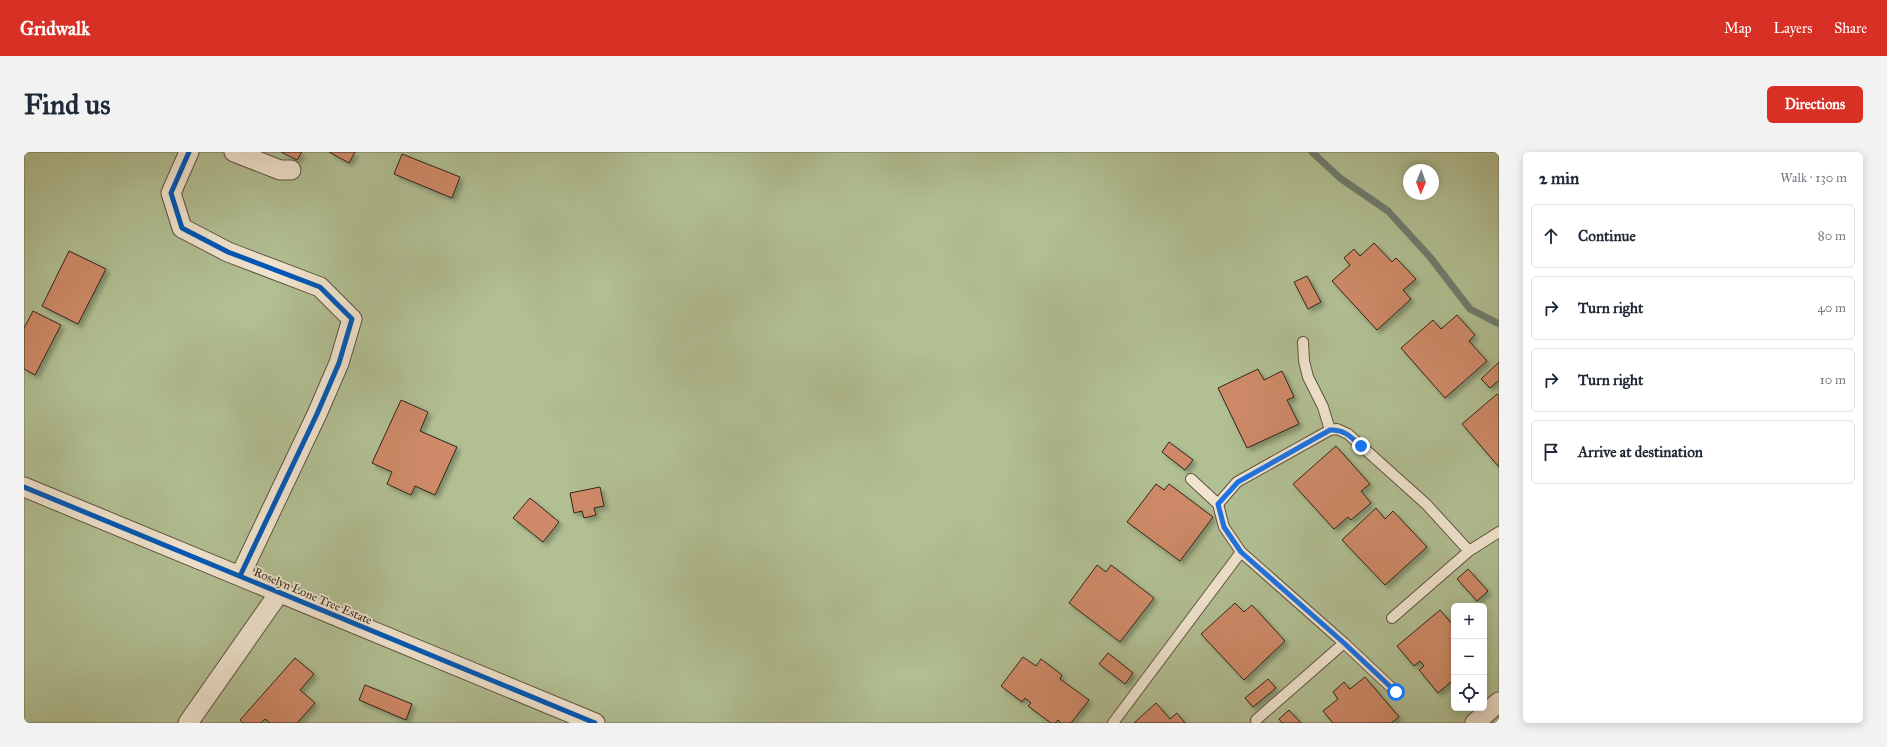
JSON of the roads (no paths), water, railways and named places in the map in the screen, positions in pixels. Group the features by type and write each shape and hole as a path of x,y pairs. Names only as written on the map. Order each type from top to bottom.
{"street":[{"path":"189,152 171,193 182,228 228,252 320,287 352,319 338,363 317,414 240,576"},
{"path":"234,152 280,170 291,170"},
{"name":"Roselyn Lone Tree Estate","path":"24,487 594,723"},
{"path":"188,723 279,593"},
{"path":"1475,723 1499,702"}],"lane":[{"path":"1303,342 1308,377 1323,408 1330,430"},
{"path":"1218,504 1238,482 1330,430 1337,429 1348,434 1426,504 1470,551"},
{"path":"1191,479 1218,504 1224,527 1241,552 1344,643 1396,692"},
{"path":"1392,618 1470,551 1499,532"},
{"path":"1113,723 1241,552"},
{"path":"1256,720 1344,643"}],"waterway":[{"path":"1312,152 1340,178 1388,211 1430,257 1470,309 1499,324"}]}
